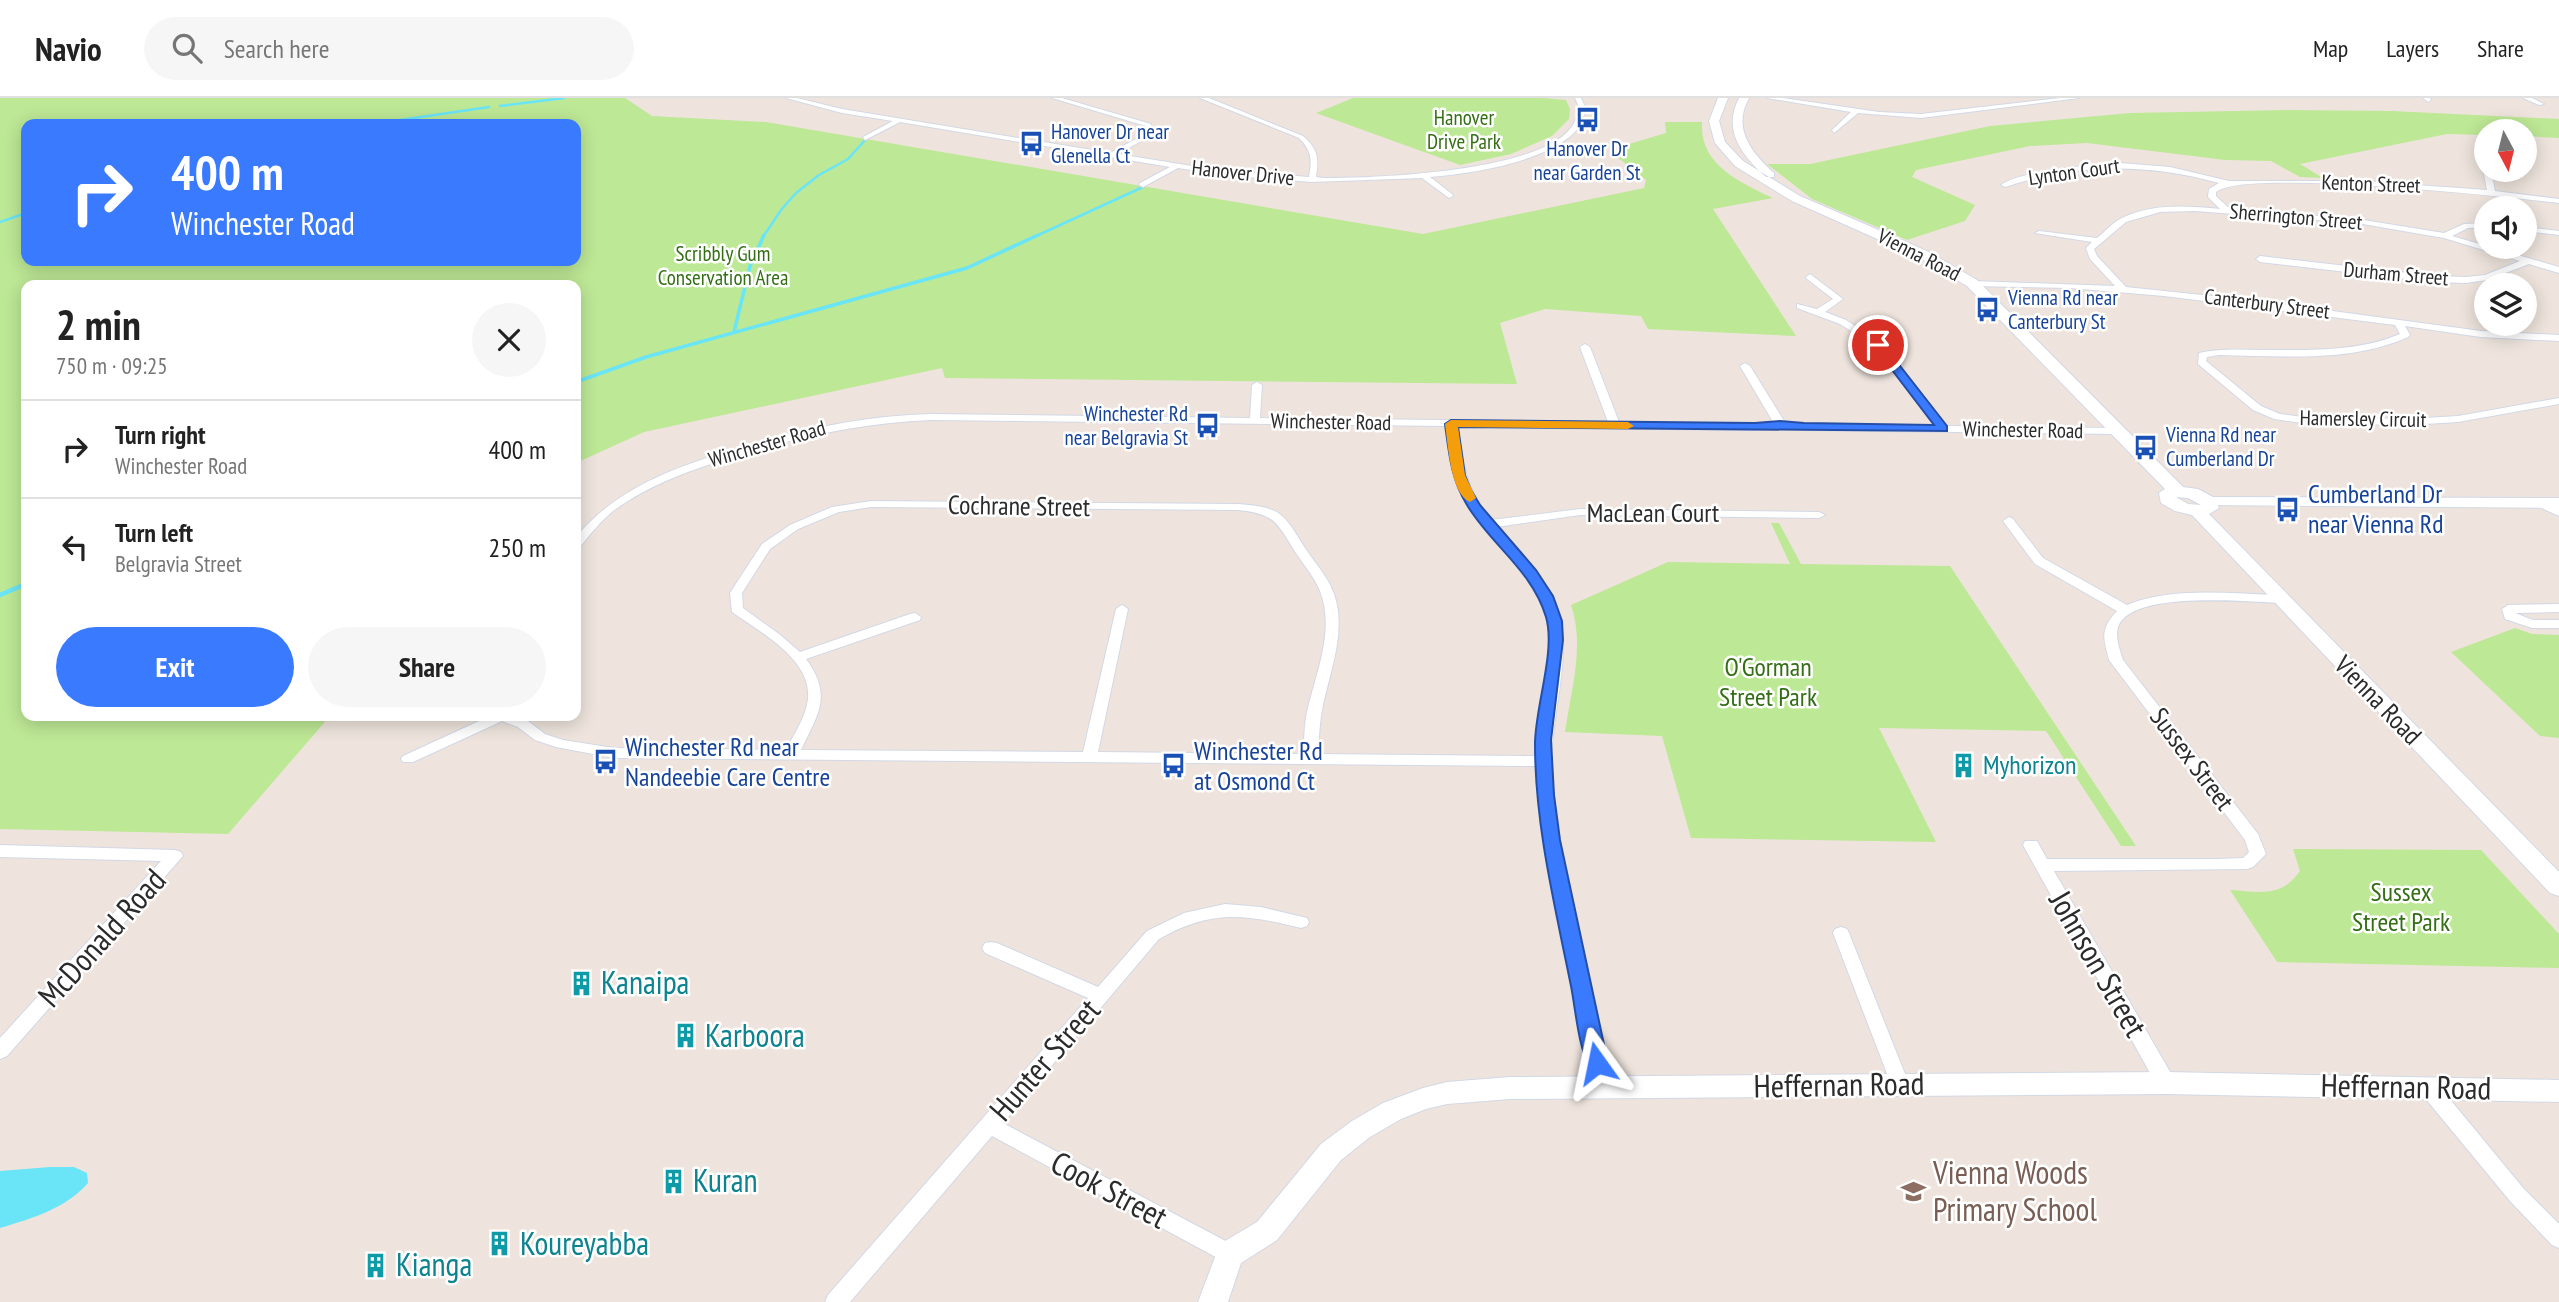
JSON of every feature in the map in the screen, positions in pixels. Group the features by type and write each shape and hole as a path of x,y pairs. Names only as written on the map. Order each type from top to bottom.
{"main road":[{"name":"Vienna Road","path":"1723,98 1716,110 1713,124 1719,141 1729,155 1772,186 1927,256 1973,284 2178,491 2168,493 2166,499 2175,506 2203,507 2280,599 2559,887"},
{"name":"Vienna Road","path":"1744,98 1737,108 1735,126 1750,153 1762,168 1783,185 1829,211"}],"street":[{"name":"Hanover Drive","path":"789,98 831,109 1176,166 1246,176 1312,180 1425,176 1506,161 1559,142 1573,132 1581,121 1583,108 1578,98"},
{"path":"1055,98 1149,125 1150,134 1111,155"},
{"path":"1203,98 1301,137 1314,148 1316,158 1312,180"},
{"path":"1770,98 1856,111 1921,116 2076,98"},
{"path":"2526,98 2541,104"},
{"path":"1834,131 1856,111"},
{"path":"865,138 900,121"},
{"name":"Lynton Court","path":"2005,185 2106,164 2175,169 2227,183"},
{"path":"1143,185 1176,166"},
{"path":"1425,176 1450,196"},
{"path":"2489,182 2491,191"},
{"path":"2227,183 2212,191 2212,197 2227,211"},
{"name":"Kenton Street","path":"2227,183 2379,183 2491,191 2559,201"},
{"name":"Sherrington Street","path":"2099,241 2123,220 2137,215 2160,210 2227,211 2335,218 2445,236 2559,270"},
{"path":"2445,236 2474,226"},
{"path":"2537,230 2559,233"},
{"path":"2039,233 2099,241"},
{"path":"2099,241 2091,248 2093,257 2122,288"},
{"name":"Durham Street","path":"2260,259 2434,279 2466,280 2487,277 2528,261"},
{"path":"1810,277 1839,299 1819,312"},
{"name":"Canterbury Street","path":"1973,284 2122,288 2557,340"},
{"path":"1800,306 1843,321 1878,345 1942,428"},
{"name":"Hamersley Circuit","path":"2398,322 2405,335 2395,341 2334,351 2220,352 2202,355 2201,362 2257,408 2278,417 2303,420 2409,422 2458,419 2559,401"},
{"path":"1585,347 1615,426"},
{"path":"1745,366 1780,424"},
{"path":"1255,421 1257,385"},
{"name":"Winchester Road","path":"581,538 597,520 620,501 674,473 789,435 876,419 931,417 1755,427 1780,424 1804,427 2118,431"},
{"path":"1451,424 1458,475 1474,507 1531,573 1546,596 1554,621 1556,640 1543,761 1551,840 1603,1088"},
{"path":"2203,507 2559,503"},
{"name":"Cochrane Street","path":"791,755 815,699 814,679 800,657 737,609 736,593 766,547 794,527 836,509 871,504 1255,508 1271,512 1287,524 1299,548 1322,580 1329,599 1332,635 1313,717 1311,757"},
{"path":"2541,504 2559,513"},
{"name":"MacLean Court","path":"1489,524 1580,512 1819,515"},
{"path":"2008,521 2039,561 2124,609 2178,598 2280,599"},
{"path":"2559,608 2508,610 2510,616 2523,622 2559,624"},
{"name":"Sussex Street","path":"2041,865 2218,865 2247,863 2258,854 2252,838 2116,660 2110,637 2113,622 2124,609"},
{"path":"1090,755 1122,610"},
{"path":"800,657 915,618"},
{"path":"408,759 490,721"},
{"path":"515,721 540,737 614,753 1543,761"},
{"name":"Johnson Street","path":"2031,845 2166,1083"},
{"name":"McDonald Road","path":"0,852 175,856 0,1051"},
{"name":"Hunter Street","path":"836,1302 1153,935 1179,919 1210,910 1261,911 1301,922"},
{"path":"1842,933 1900,1084"},
{"path":"991,948 1100,995"},
{"name":"Heffernan Road","path":"1230,1254 1267,1231 1331,1152 1392,1111 1447,1093 1510,1088 2166,1083 2427,1086 2559,1091"},
{"path":"2427,1086 2517,1195 2559,1238"},
{"name":"Cook Street","path":"989,1125 1230,1254"},
{"path":"1213,1302 1230,1254"}],"green space":[{"name":"Scribbly Gum Conservation Area","path":"0,98 625,98 652,116 766,122 1423,234 1644,188 1646,180 1617,157 1618,151 1629,144 1666,133 1665,122 1702,122 1703,137 1714,160 1735,178 1773,198 1713,209 1796,336 1648,329 1641,316 1545,309 1500,323 1517,384 945,378 942,368 644,432 581,461 581,280 21,280 21,721 326,721 228,834 0,829"},
{"name":"Hanover Drive Park","path":"1353,98 1543,98 1566,100 1570,109 1569,119 1552,136 1511,154 1460,165 1316,113"},
{"path":"2392,111 2559,119 2559,138 2538,137 2538,119 2474,119 2474,135 2447,134 2300,164 2323,178 2300,177 2271,161 2225,160 2087,143 2030,146 1916,170 1912,177 1975,205 1965,221 1907,240 1812,199 1767,164 1810,164 1990,126 2130,113"},
{"name":"O'Gorman Street Park","path":"1771,523 1779,523 1801,564 1950,566 2136,846 2121,846 2046,731 1879,728 1936,842 1691,838 1662,736 1565,732 1577,652 1571,605 1668,562 1790,564"},
{"path":"2515,628 2532,634 2559,635 2559,738 2540,736 2451,652"},
{"name":"Sussex Street Park","path":"2293,849 2481,850 2559,934 2559,968 2277,962 2230,890 2269,891 2285,886 2300,871"}],"water":[{"path":"74,1167 87,1173 88,1183 59,1206 0,1228 0,1171"}],"waterway":[{"path":"500,106 564,98"},
{"path":"407,119 489,107"},
{"path":"763,237 796,193 819,175 848,159 866,139"},
{"path":"1034,237 1143,187"},
{"path":"0,222 21,215"},
{"path":"581,380 646,357 967,268 1038,235"},
{"path":"734,332 750,266 763,237"},
{"path":"0,595 21,586"}],"slow traffic":[{"path":"1470,498 1458,475 1451,424 1628,426"}],"place":[{"name":"Hanover Dr near Garden St","path":"1587,120"},
{"name":"Hanover Dr near Glenella Ct","path":"1031,144"},
{"name":"Vienna Rd near Canterbury St","path":"1988,310"},
{"name":"Winchester Rd near Belgravia St","path":"1208,426"},
{"name":"Vienna Rd near Cumberland Dr","path":"2146,447"},
{"name":"Cumberland Dr near Vienna Rd","path":"2288,509"},
{"name":"Winchester Rd near Nandeebie Care Centre","path":"605,762"},
{"name":"Myhorizon","path":"1963,765"},
{"name":"Winchester Rd at Osmond Ct","path":"1174,766"},
{"name":"Kanaipa","path":"581,983"},
{"name":"Karboora","path":"685,1036"},
{"name":"Kuran","path":"673,1181"},
{"name":"Vienna Woods Primary School","path":"1913,1191"},
{"name":"Koureyabba","path":"500,1244"},
{"name":"Kianga","path":"376,1265"}],"route":[{"path":"1597,1063 1551,840 1545,795 1543,740 1556,640 1554,621 1546,596 1531,573 1474,507 1465,490 1458,475 1451,424 1755,427 1780,424 1804,427 1942,428 1878,345"}]}
